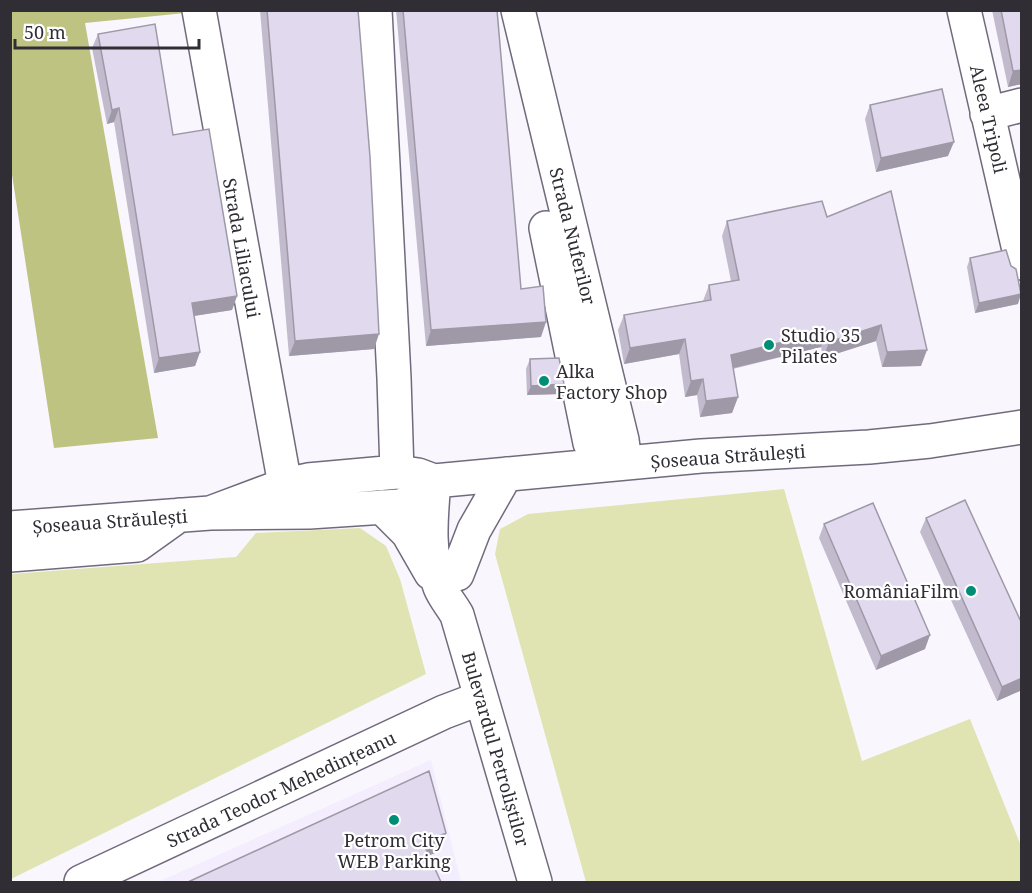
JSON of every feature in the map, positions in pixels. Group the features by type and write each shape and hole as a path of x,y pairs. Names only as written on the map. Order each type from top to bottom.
{"street":[{"name":"Strada Liliacului","path":"199,10 285,485"},
{"path":"375,10 397,472"},
{"name":"Strada Nuferilor","path":"518,10 624,452"},
{"name":"Aleea Tripoli","path":"964,10 1022,263"},
{"path":"987,114 1022,105"},
{"path":"546,228 591,443 624,452"},
{"name":"Șoseaua Străulești","path":"195,514 285,485 308,480 397,472 418,475 434,481 506,474 624,452 701,456 869,447 930,441 1022,427"},
{"path":"382,507 408,533 449,581 474,530 506,474"},
{"name":"Șoseaua Străulești","path":"10,528 195,514 309,512 400,506 419,499 434,481"},
{"name":"Bulevardul Petroliștilor","path":"434,481 432,549 449,581 535,882"},
{"path":"10,555 137,545 195,514"},
{"name":"Strada Teodor Mehedințeanu","path":"81,882 444,712 481,698"}],"shaded area":[{"path":"431,760 461,882 158,882"}],"green space":[{"path":"10,11 184,11 185,13 85,23 158,438 54,448 11,168"},
{"path":"784,489 862,761 970,719 1021,846 1021,882 586,882 495,554 500,529 528,514"},
{"path":"360,528 386,546 400,579 426,674 11,879 11,574 236,557 256,533"}],"building":[{"path":"267,10 358,10 370,157 379,334 295,341"},
{"path":"403,10 497,10 521,289 543,286 546,322 431,330"},
{"path":"1001,10 1022,10 1022,70 1013,71"},
{"path":"155,24 173,135 209,129 237,296 192,303 200,352 159,358 119,108 112,110 98,34"},
{"path":"942,89 954,142 881,158 870,105"},
{"path":"891,191 927,350 887,352 881,325 829,342 826,331 731,355 738,397 706,401 703,379 691,381 685,339 630,348 624,315 711,300 709,285 739,280 727,221 822,201 827,217"},
{"path":"1006,250 1011,266 1016,269 1021,294 979,303 970,258"},
{"path":"559,358 564,384 531,386 530,359"},
{"name":"RomâniaFilm","path":"965,500 1022,624 1022,678 1002,687 926,518"},
{"path":"873,503 930,635 881,656 824,524"},
{"name":"Petrom City WEB Parking","path":"429,771 446,833 423,843 441,882 188,882"}],"place":[{"name":"Studio 35 Pilates","path":"769,345"},
{"name":"Alka Factory Shop","path":"544,381"},
{"name":"RomâniaFilm","path":"971,591"},
{"name":"Petrom City WEB Parking","path":"394,820"}]}
